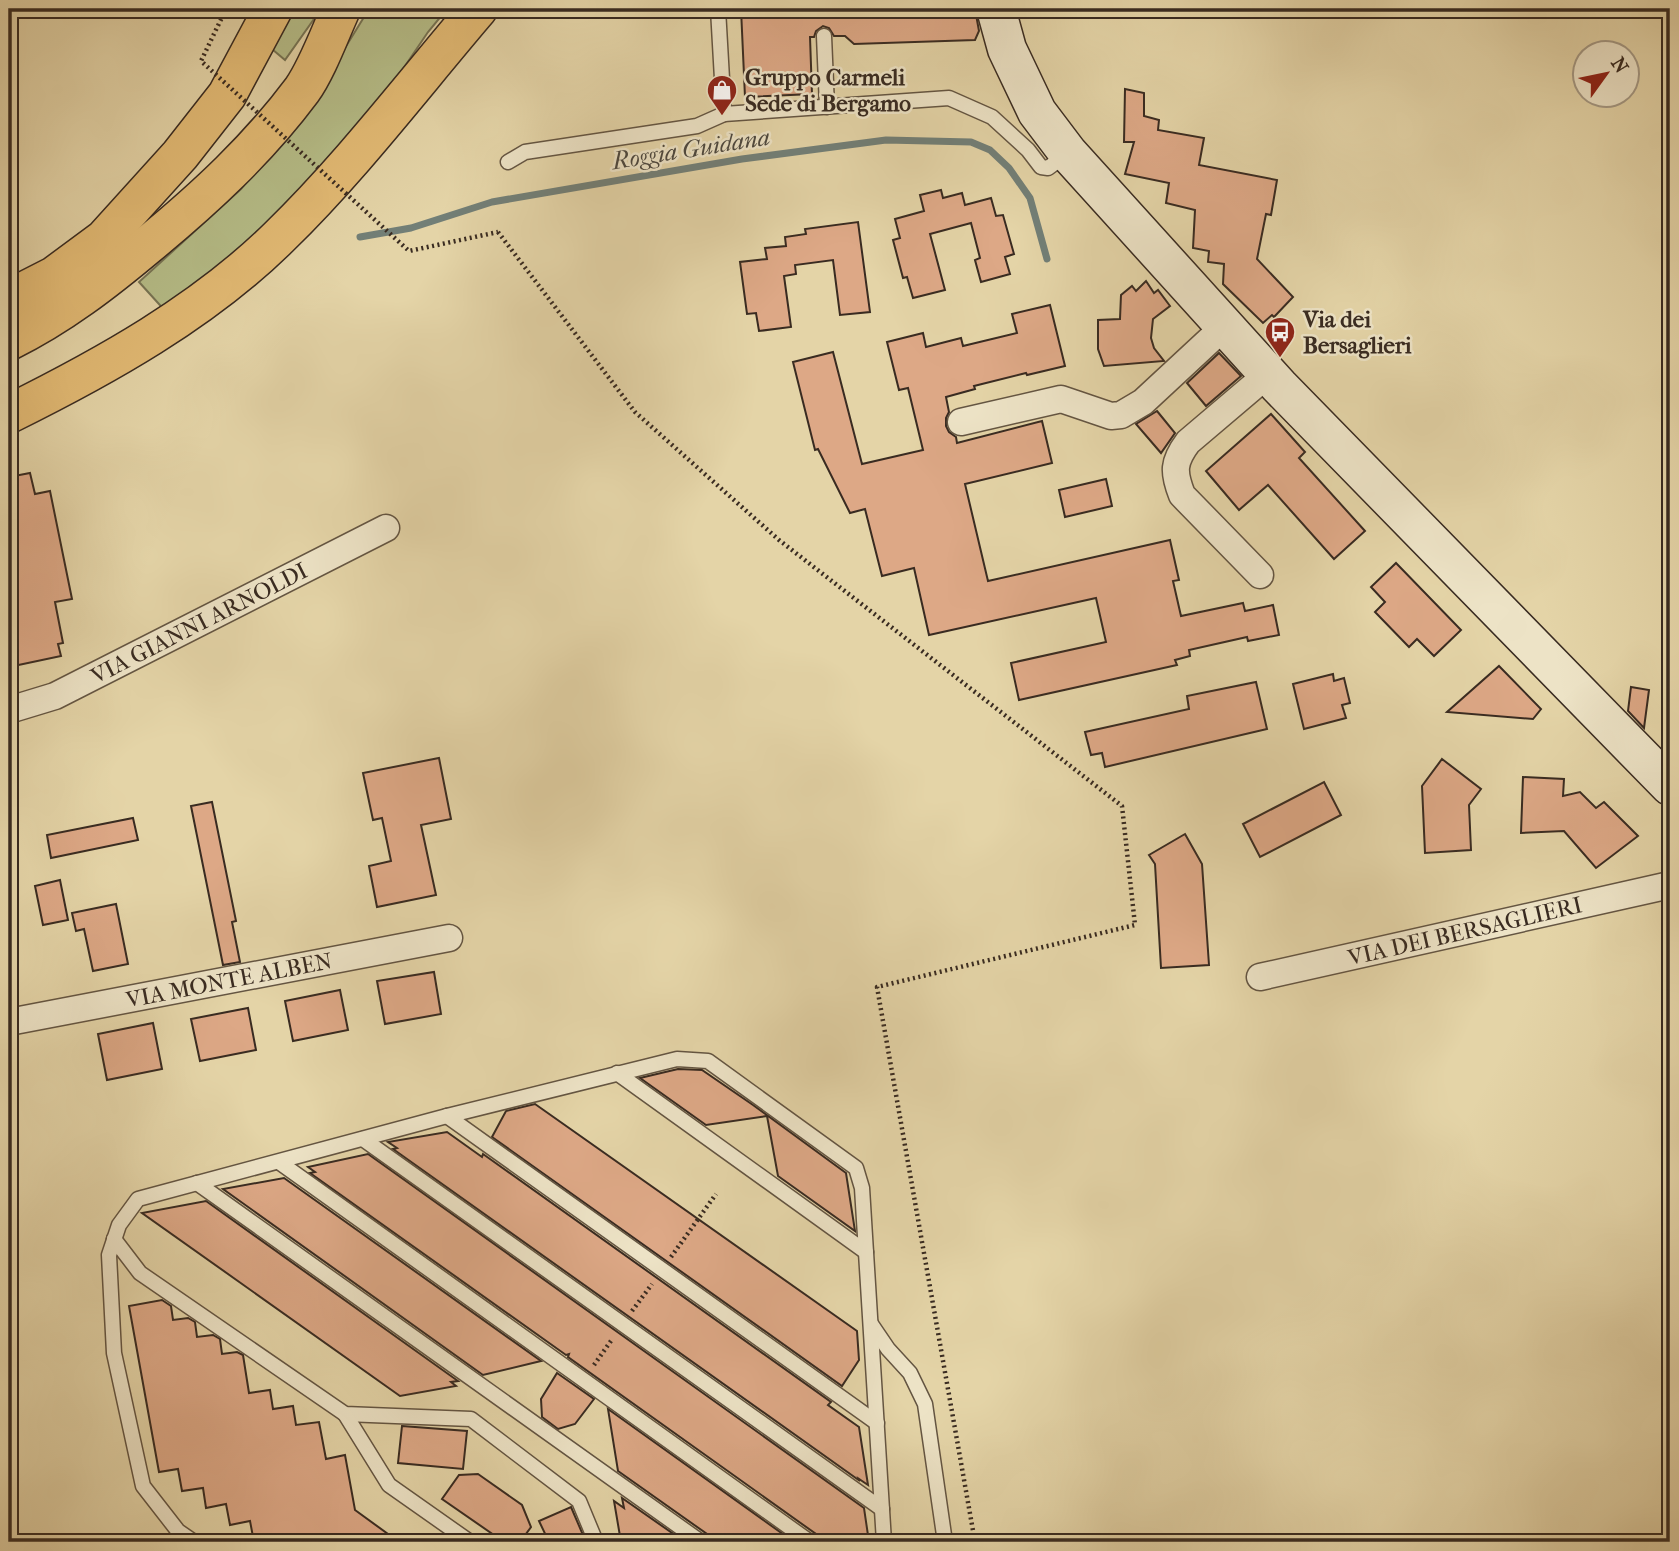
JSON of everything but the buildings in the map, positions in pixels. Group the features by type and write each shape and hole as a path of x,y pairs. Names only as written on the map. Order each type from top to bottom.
{"highway":[{"path":"9,298 98,229 175,146 230,64 254,9"},
{"path":"9,298 54,276 104,239 172,165 227,95 273,9"},
{"path":"304,88 341,9"},
{"path":"9,341 33,330 104,282 247,158 304,88 360,9"},
{"path":"9,414 117,356 234,278 279,238 332,181 478,9"}],"street":[{"path":"996,9 1007,49 1037,113 1068,153 1268,374 1670,786"},
{"path":"961,422 1061,399 1111,416 1121,415 1143,402 1226,326"},
{"path":"1260,575 1182,495 1176,478 1176,465 1178,455 1188,442 1268,374"},
{"name":"VIA GIANNI ARNOLDI","path":"9,710 55,696 386,528"},
{"name":"VIA DEI BERSAGLIERI","path":"1260,977 1670,885"},
{"name":"VIA MONTE ALBEN","path":"9,1022 449,938"}],"lane":[{"path":"718,9 724,114"},
{"path":"824,36 827,107"},
{"path":"508,162 525,152 697,126 724,114 949,98 992,117 1028,150 1041,167 1048,168 1068,153"},
{"path":"194,1542 178,1531 143,1486 114,1353 109,1255 119,1225 138,1199 447,1116 677,1059 708,1061 856,1168 862,1188 884,1542"},
{"path":"617,1073 866,1252"},
{"path":"447,1116 877,1423"},
{"path":"363,1139 882,1509"},
{"path":"279,1162 810,1542"},
{"path":"197,1183 701,1542"},
{"path":"114,1238 140,1273 345,1414 390,1485 470,1542"},
{"path":"870,1322 888,1349 910,1373 925,1404 945,1542"},
{"path":"345,1414 471,1419 579,1501 597,1542"}],"path":[{"path":"226,9 201,61 409,251 498,232 635,412 779,540 1122,806 1135,925 877,987 975,1542"},
{"path":"583,1380 716,1194"}],"green space":[{"path":"281,9 321,9 285,60 266,44"},
{"path":"369,9 447,9 428,32 346,153 168,314 139,282 241,189 316,95"}],"waterway":[{"name":"Roggia Guidana","path":"360,237 411,228 492,202 742,159 886,140 971,142 990,150 1009,168 1030,198 1047,259"}],"place":[{"name":"Gruppo Carmeli Sede di Bergamo","path":"722,117"},
{"name":"Via dei Bersaglieri","path":"1280,359"}]}
